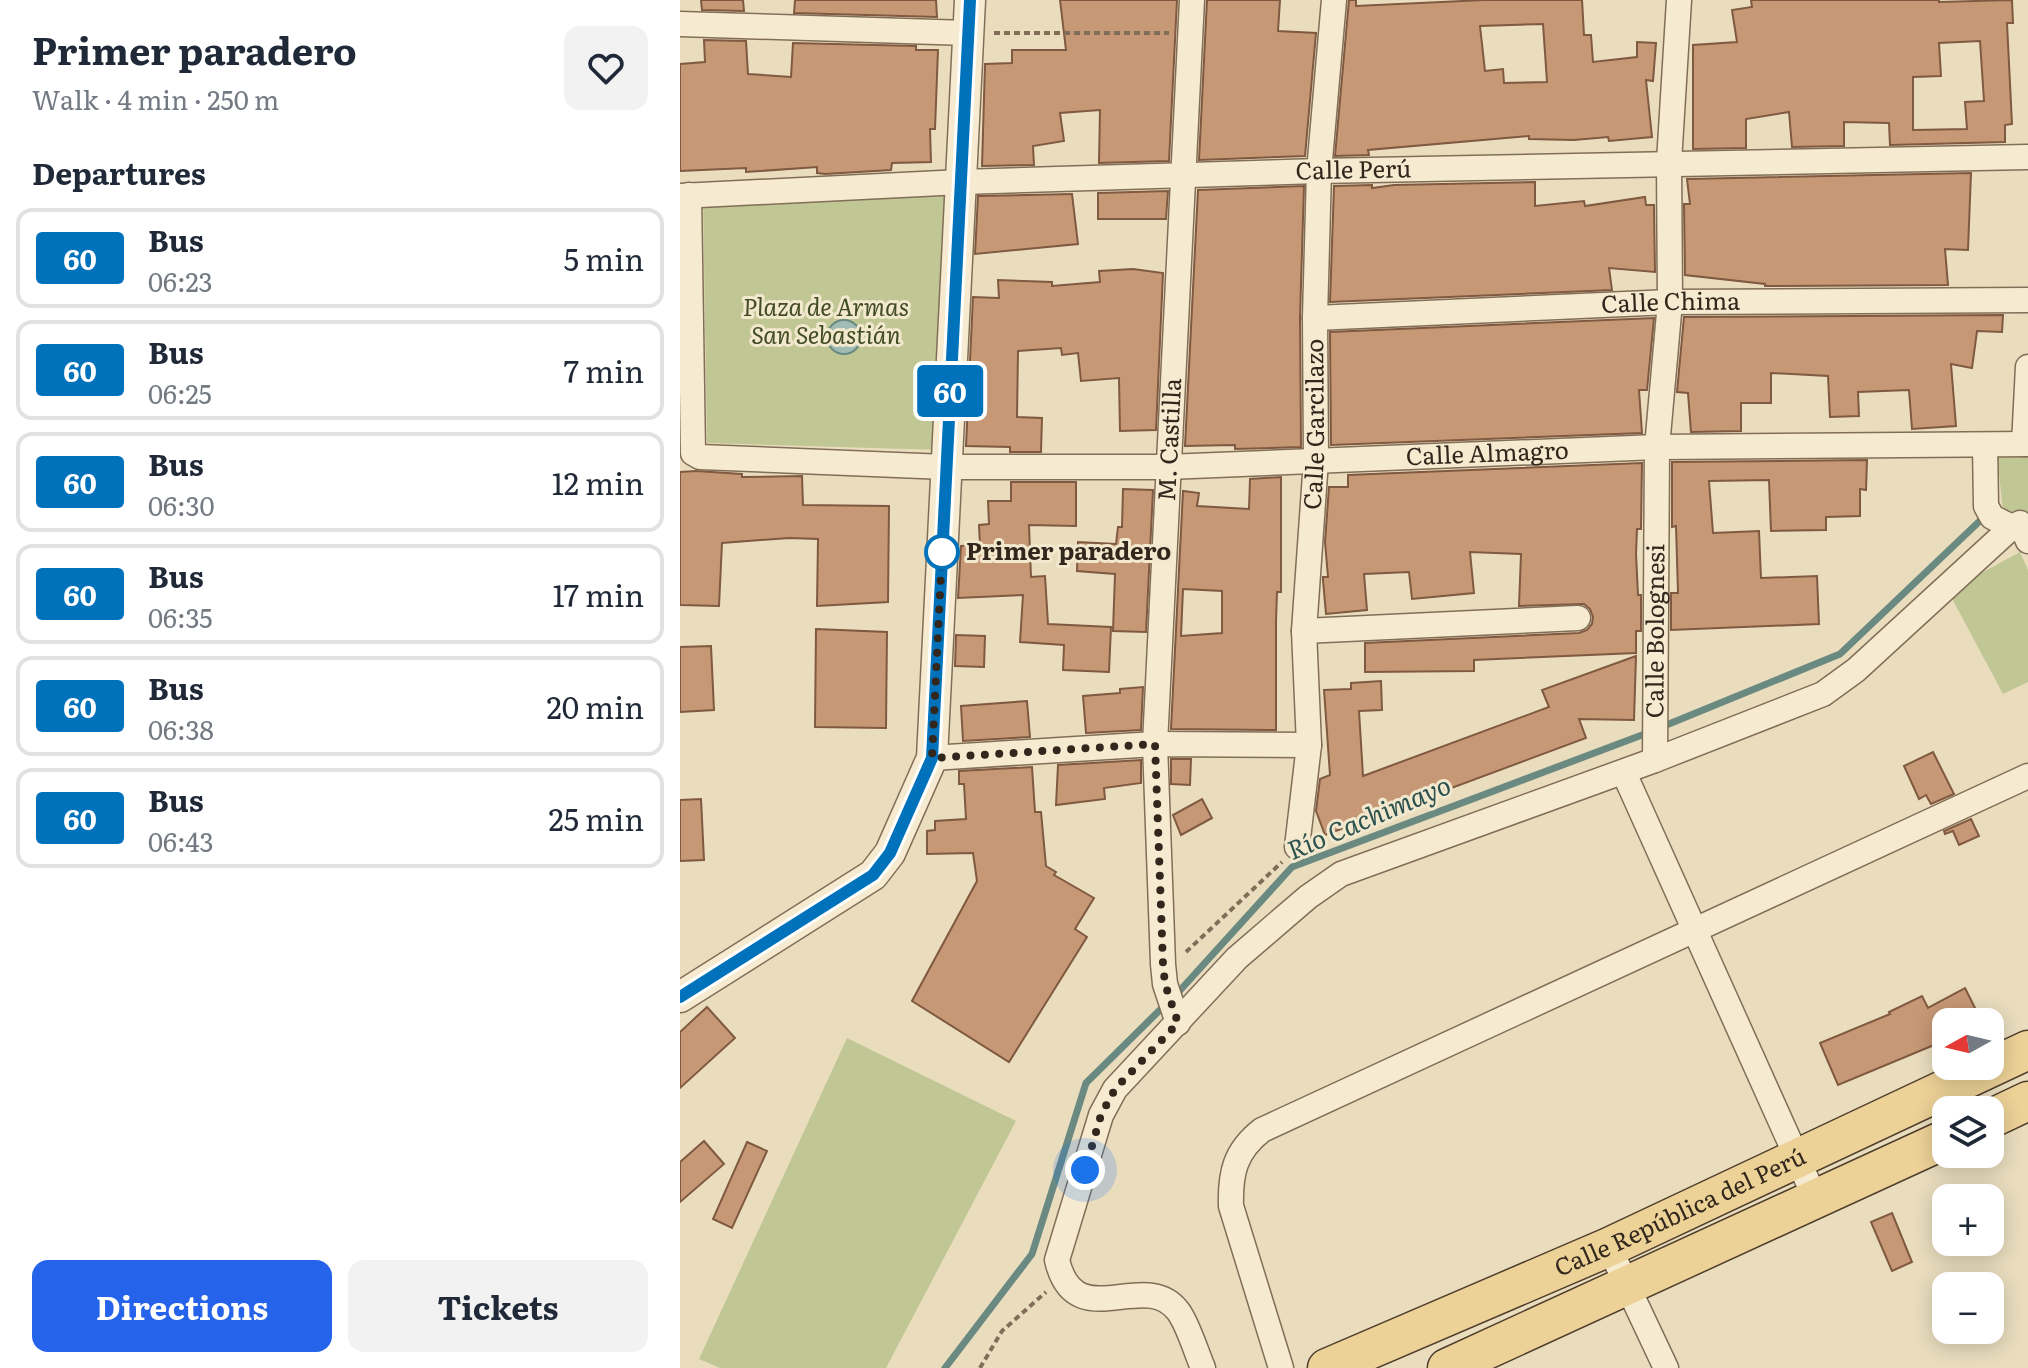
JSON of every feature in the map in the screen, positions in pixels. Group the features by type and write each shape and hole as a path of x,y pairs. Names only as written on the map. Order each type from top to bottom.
{"main road":[{"name":"Calle República del Perú","path":"1327,1368 1609,1247 2028,1050"},
{"path":"2004,1112 2028,1101"},
{"name":"Calle República del Perú","path":"1447,1368 1932,1146"}],"street":[{"path":"680,997 873,875 890,853 932,758 970,0"},
{"name":"M. Castilla","path":"1176,1017 1165,984 1159,900 1155,744 1192,0"},
{"name":"Calle Garcilazo","path":"1297,847 1309,745 1304,631 1316,460 1315,318 1319,171 1334,0"},
{"name":"Calle Bolognesi","path":"1654,752 1657,447 1670,302 1669,162 1679,0"},
{"path":"680,24 968,33"},
{"name":"Calle Perú","path":"685,195 961,182 1319,171 2028,157"},
{"name":"Calle Almagro","path":"685,195 694,456 946,467 1167,467 1657,447 2026,444"},
{"name":"Calle Chima","path":"1315,318 1670,302 2028,300"},
{"path":"2026,444 2028,367"},
{"path":"1203,1368 1178,1311 1157,1296 1095,1300 1072,1291 1062,1278 1057,1260 1101,1115 1115,1089 1176,1017 1237,958 1308,897 1341,874 1624,773 1654,752 1823,694 1856,670 2004,523 1985,445"},
{"path":"1304,631 1578,618"},
{"path":"932,758 1155,744 1309,745"},
{"path":"1624,773 1816,1200"},
{"path":"1281,1368 1231,1206 1233,1174 1246,1142 1262,1130 2028,776"},
{"path":"1609,1247 1666,1368"}],"path":[{"path":"968,33 1191,33"},
{"path":"1179,959 1251,894 1297,847"},
{"path":"980,1368 1002,1331 1062,1278"}],"green space":[{"name":"Plaza de Armas San Sebastián","path":"954,190 940,450 707,443 703,200"},
{"path":"2028,452 2028,512 2003,512 1997,454"},
{"path":"2020,552 2028,570 2028,682 2003,694 1948,591"},
{"path":"847,1038 1016,1121 886,1368 720,1368 699,1359"}],"water":[{"path":"844,320 856,325 861,337 856,349 844,354 832,349 827,337 832,325"}],"building":[{"path":"701,0 743,0 744,11 702,10"},
{"path":"795,0 936,0 937,17 794,13"},
{"path":"1060,0 1177,0 1169,161 1099,163 1100,110 1060,113 1064,141 1033,146 1034,165 982,166 985,64 1012,63 1012,50 1066,50"},
{"path":"1207,0 1280,0 1278,31 1316,33 1305,156 1199,160"},
{"path":"1349,0 1356,0 1356,6 1484,0 1582,0 1584,35 1591,35 1593,62 1637,57 1637,42 1656,43 1653,81 1646,80 1652,137 1609,141 1608,137 1574,140 1529,139 1529,136 1368,150 1369,155 1335,156","holes":["1543,24 1547,82 1504,83 1503,69 1485,71 1480,26"]},
{"path":"1751,0 2012,0 2013,23 2007,23 2012,124 2005,125 2005,142 1890,145 1889,123 1844,122 1844,146 1792,147 1789,112 1746,119 1746,148 1693,149 1693,45 1737,42 1732,10 1752,7","holes":["1980,41 1984,101 1965,102 1967,129 1913,130 1913,77 1941,76 1939,43"]},
{"path":"704,40 746,41 748,74 791,77 793,43 916,46 916,50 938,50 935,129 930,129 931,162 892,163 891,170 825,174 817,173 817,167 746,172 746,168 680,171 680,64 705,62"},
{"path":"1971,173 1968,250 1945,249 1948,285 1765,286 1685,275 1684,204 1690,204 1687,179"},
{"path":"1535,182 1535,206 1584,201 1585,206 1645,197 1646,205 1654,205 1655,272 1609,268 1612,290 1330,302 1334,186 1372,185 1372,188"},
{"path":"1304,186 1300,318 1301,447 1235,449 1235,445 1185,446 1198,190"},
{"path":"1168,191 1166,219 1098,219 1098,193"},
{"path":"1072,194 1078,244 975,254 978,196"},
{"path":"1133,269 1163,273 1156,430 1120,431 1119,378 1081,381 1078,353 1062,355 1061,348 1018,351 1017,417 1042,418 1041,452 1010,452 1010,447 966,446 973,297 999,298 998,280 1052,282 1052,286 1100,282 1099,271"},
{"path":"2003,315 2002,332 1977,331 1972,368 1951,364 1956,426 1912,429 1909,390 1858,392 1859,416 1830,417 1828,376 1771,373 1771,403 1741,403 1741,431 1691,432 1688,393 1677,392 1684,317"},
{"path":"1654,318 1647,390 1639,390 1642,433 1331,445 1330,332"},
{"path":"1867,460 1866,490 1860,489 1860,516 1826,517 1826,530 1771,531 1769,480 1709,481 1713,533 1759,531 1761,578 1817,576 1819,624 1671,630 1671,593 1678,593 1676,526 1672,527 1672,462"},
{"path":"1642,463 1641,529 1637,529 1636,554 1641,631 1636,631 1636,653 1474,660 1474,671 1365,672 1365,643 1579,633 1587,630 1593,617 1584,604 1519,606 1521,554 1470,552 1474,593 1412,599 1409,572 1364,574 1367,610 1326,614 1323,577 1328,577 1325,542 1329,487 1348,487 1348,475"},
{"path":"680,472 742,474 742,477 802,476 803,505 889,506 888,602 817,606 818,539 789,538 722,543 719,606 680,605"},
{"path":"1281,477 1276,730 1171,729 1183,491 1199,493 1197,506 1249,509 1250,479","holes":["1183,589 1222,591 1222,633 1181,636"]},
{"path":"1011,482 1076,482 1076,526 1029,525 1031,577 1045,576 1048,624 1111,627 1109,672 1063,670 1064,645 1020,642 1023,595 958,598 961,546 980,545 979,525 989,524 988,501 1011,501"},
{"path":"1123,489 1153,490 1146,632 1113,631 1115,574 1077,571 1078,542 1116,544 1118,527 1122,527"},
{"path":"816,629 887,632 886,728 815,727"},
{"path":"956,635 985,636 984,667 955,666"},
{"path":"711,646 714,710 680,712 680,647"},
{"path":"1636,656 1634,720 1579,719 1586,738 1325,835 1316,811 1320,779 1330,775 1324,690 1351,689 1351,683 1381,681 1382,710 1359,711 1363,776 1549,707 1542,690"},
{"path":"1143,687 1141,730 1086,733 1083,696 1120,693 1120,689"},
{"path":"1027,701 1030,737 963,741 961,706"},
{"path":"1933,752 1954,794 1931,804 1926,795 1919,799 1904,766"},
{"path":"1171,759 1191,759 1190,785 1171,784"},
{"path":"1141,760 1141,783 1104,788 1105,799 1056,805 1058,765"},
{"path":"1032,767 1035,812 1041,812 1046,866 1056,872 1054,875 1094,898 1075,929 1087,937 1009,1062 912,1001 977,881 973,853 927,854 927,831 935,830 935,821 966,819 964,784 959,784 959,771"},
{"path":"701,799 704,860 680,861 680,800"},
{"path":"1202,799 1212,818 1181,835 1173,815"},
{"path":"1971,819 1979,836 1959,845 1953,831 1945,834 1944,831"},
{"path":"1965,988 1975,1008 1932,1008 1932,1046 1838,1085 1820,1043 1890,1014 1922,996 1928,1008"},
{"path":"707,1007 735,1038 680,1088 680,1032"},
{"path":"704,1141 724,1164 680,1202 680,1162"},
{"path":"747,1142 767,1151 732,1228 713,1219"},
{"path":"1892,1213 1912,1262 1892,1271 1871,1222"}],"waterway":[{"name":"Río Cachimayo","path":"1174,997 1292,867 1642,735 1840,654 1985,516"},
{"name":"Río Cachimayo","path":"945,1368 1032,1254 1086,1083 1165,1005"}],"bus line":[{"name":"60","path":"680,997 873,875 890,853 905,824 932,758 970,0"}],"place":[{"name":"Primer paradero","path":"942,552"}],"route":[{"path":"942,552 932,758 1155,744 1163,964 1165,984 1178,1023 1115,1089 1101,1115 1085,1170"}]}
